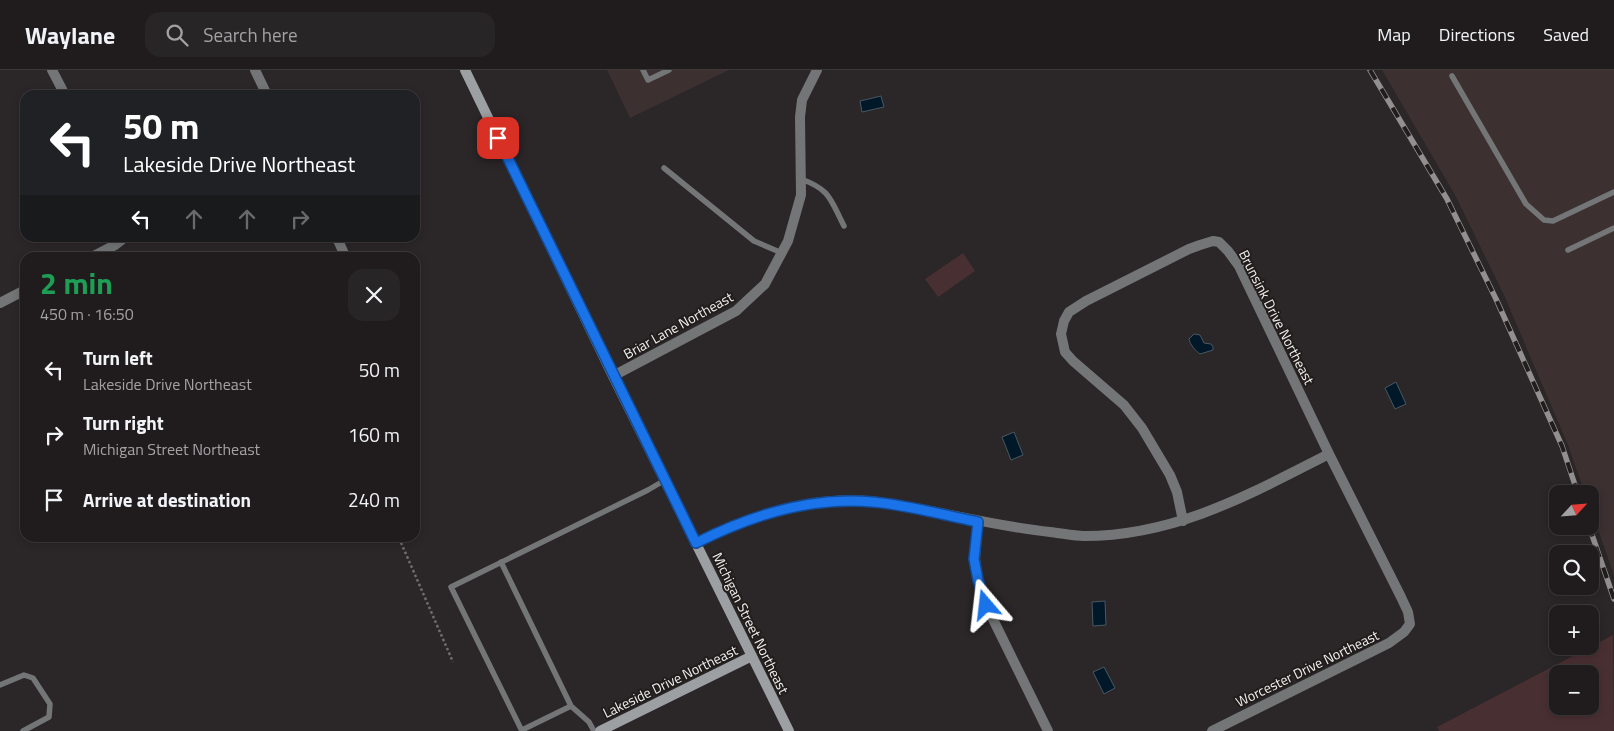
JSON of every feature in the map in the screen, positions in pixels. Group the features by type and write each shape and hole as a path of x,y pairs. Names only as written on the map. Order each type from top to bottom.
{"main road":[{"name":"Michigan Street Northeast","path":"465,70 613,376 789,731"},
{"name":"Lakeside Drive Northeast","path":"600,731 752,656"}],"street":[{"path":"52,70 62,90"},
{"path":"255,70 265,90"},
{"name":"Briar Lane Northeast","path":"613,376 736,311 766,284 788,241 801,195 800,117 802,100 817,70"},
{"name":"Brunsink Drive Northeast","path":"1183,521 1177,492 1170,474 1142,428 1124,405 1065,352 1061,334 1064,321 1069,312 1189,249 1213,241 1219,242 1228,250 1239,266 1329,454 1401,597 1408,612 1410,624"},
{"path":"102,252 119,242"},
{"path":"0,303 20,293"},
{"path":"696,543 728,526 768,513 786,508 848,500 879,502 1018,529 1084,536 1124,533 1183,521 1244,498 1329,454"},
{"path":"978,522 974,559 986,605 1048,731"},
{"name":"Worcester Drive Northeast","path":"1212,731 1389,643 1404,632 1410,624"}],"lane":[{"path":"643,70 648,80 669,70"},
{"path":"1452,76 1526,204 1544,220 1553,221 1614,192"},
{"path":"664,168 754,241 782,253"},
{"path":"801,179 816,184 827,193 844,226"},
{"path":"1568,250 1614,228"},
{"path":"571,706 522,731 451,586 665,480"},
{"path":"501,562 571,706 589,722 594,731"},
{"path":"0,685 24,675 33,678 50,704 49,717 22,731"}],"path":[{"path":"401,542 453,662"}],"shaded area":[{"path":"607,70 729,70 630,118"},
{"path":"1382,70 1614,70 1614,575 1599,532 1599,485 1582,485 1568,445 1504,295 1455,195"},
{"path":"963,253 975,271 938,297 925,279"},
{"path":"1613,635 1614,731 1439,731 1437,727 1549,668 1549,715 1599,715 1599,665 1556,665 1575,655 1599,655 1599,642"}],"water":[{"path":"881,96 884,107 862,112 860,101"},
{"path":"1194,334 1200,335 1204,343 1211,344 1213,350 1198,353 1189,339"},
{"path":"1396,382 1406,404 1395,409 1385,388"},
{"path":"1014,432 1023,455 1011,460 1002,437"},
{"path":"1105,601 1106,625 1093,626 1092,602"},
{"path":"1104,667 1115,688 1104,694 1093,672"}],"railway":[{"path":"1370,70 1447,199 1496,299 1562,446 1575,485"},
{"path":"1592,535 1614,599"}],"route":[{"path":"498,138 696,543 728,526 772,511 848,500 879,502 978,522 974,559 986,605"}]}
